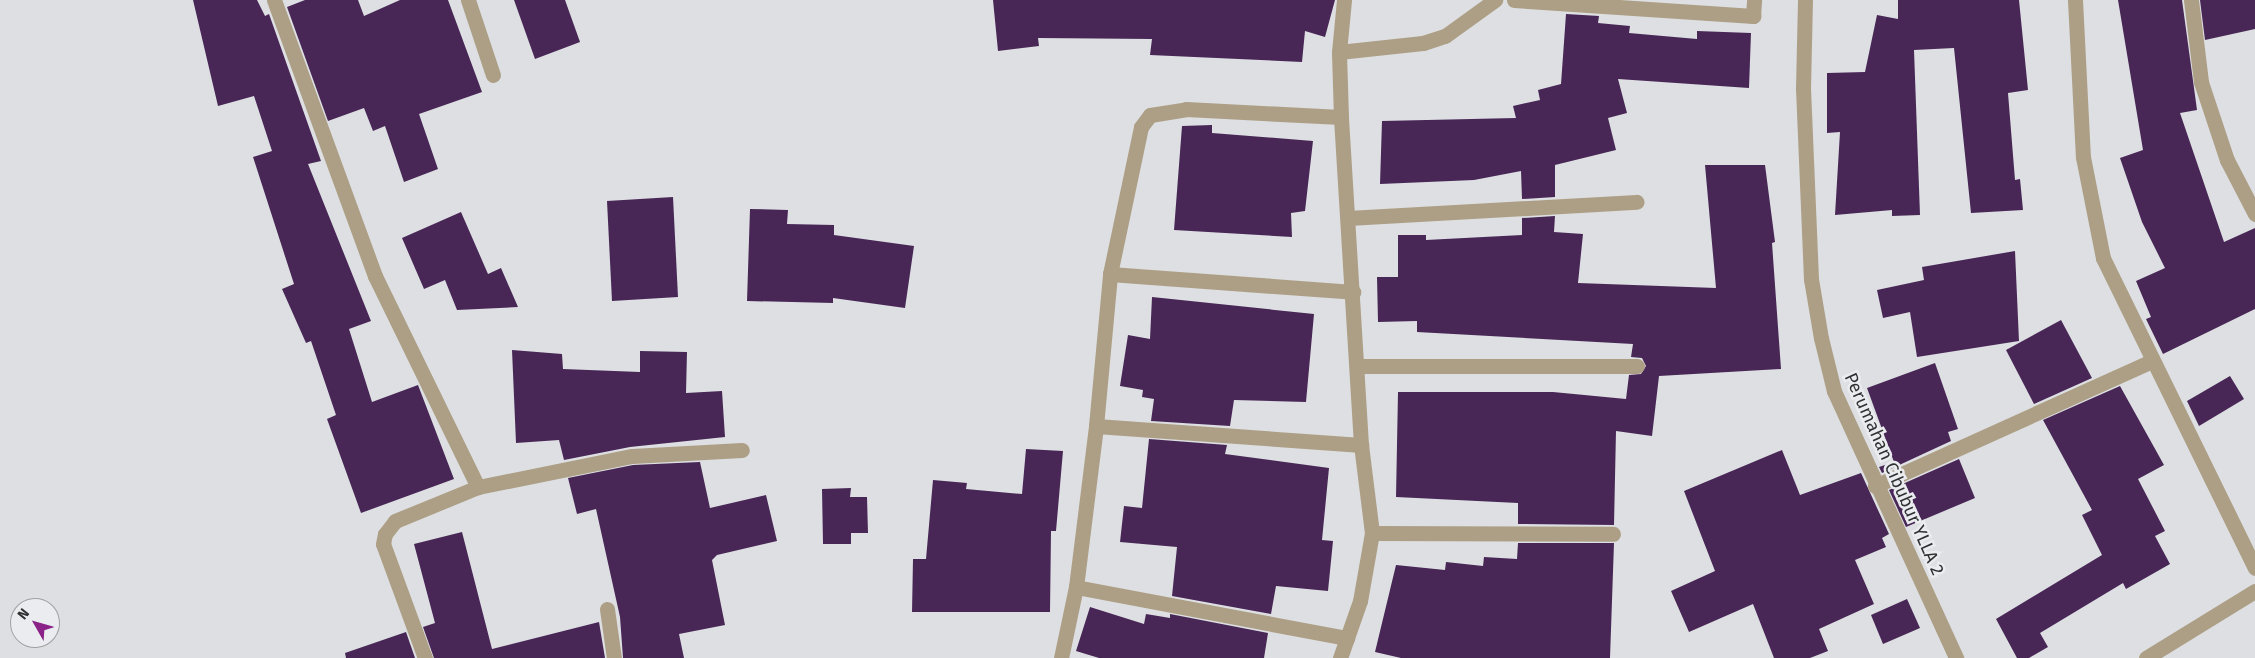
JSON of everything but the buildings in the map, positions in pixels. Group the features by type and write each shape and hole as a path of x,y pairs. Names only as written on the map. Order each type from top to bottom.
{"street":[{"path":"274,0 375,276 478,487"},
{"path":"468,0 493,75"},
{"path":"1340,658 1360,601 1372,533 1361,445 1358,366 1341,117 1339,52 1344,0"},
{"path":"1339,52 1423,44 1445,36 1495,0"},
{"path":"1514,0 1753,16 1754,0"},
{"name":"Perumahan Cibubur YLLA 2","path":"1805,0 1803,88 1811,279 1834,391 1875,486 1956,658"},
{"path":"2076,0 2083,157 2103,258 2255,568"},
{"path":"2190,0 2201,82 2227,160 2255,214"},
{"path":"1061,658 1076,587 1096,426 1110,274 1137,138 1150,115 1186,109 1341,117"},
{"path":"1348,218 1638,202"},
{"path":"1110,274 1353,292"},
{"path":"1875,486 2152,361"},
{"path":"1358,366 1637,366"},
{"path":"1096,426 1361,445"},
{"path":"425,658 383,544 385,534 395,521 478,487 632,456 742,450"},
{"path":"1372,533 1613,534"},
{"path":"1076,587 1347,638"},
{"path":"2146,658 2255,591"},
{"path":"607,609 614,658"}]}
